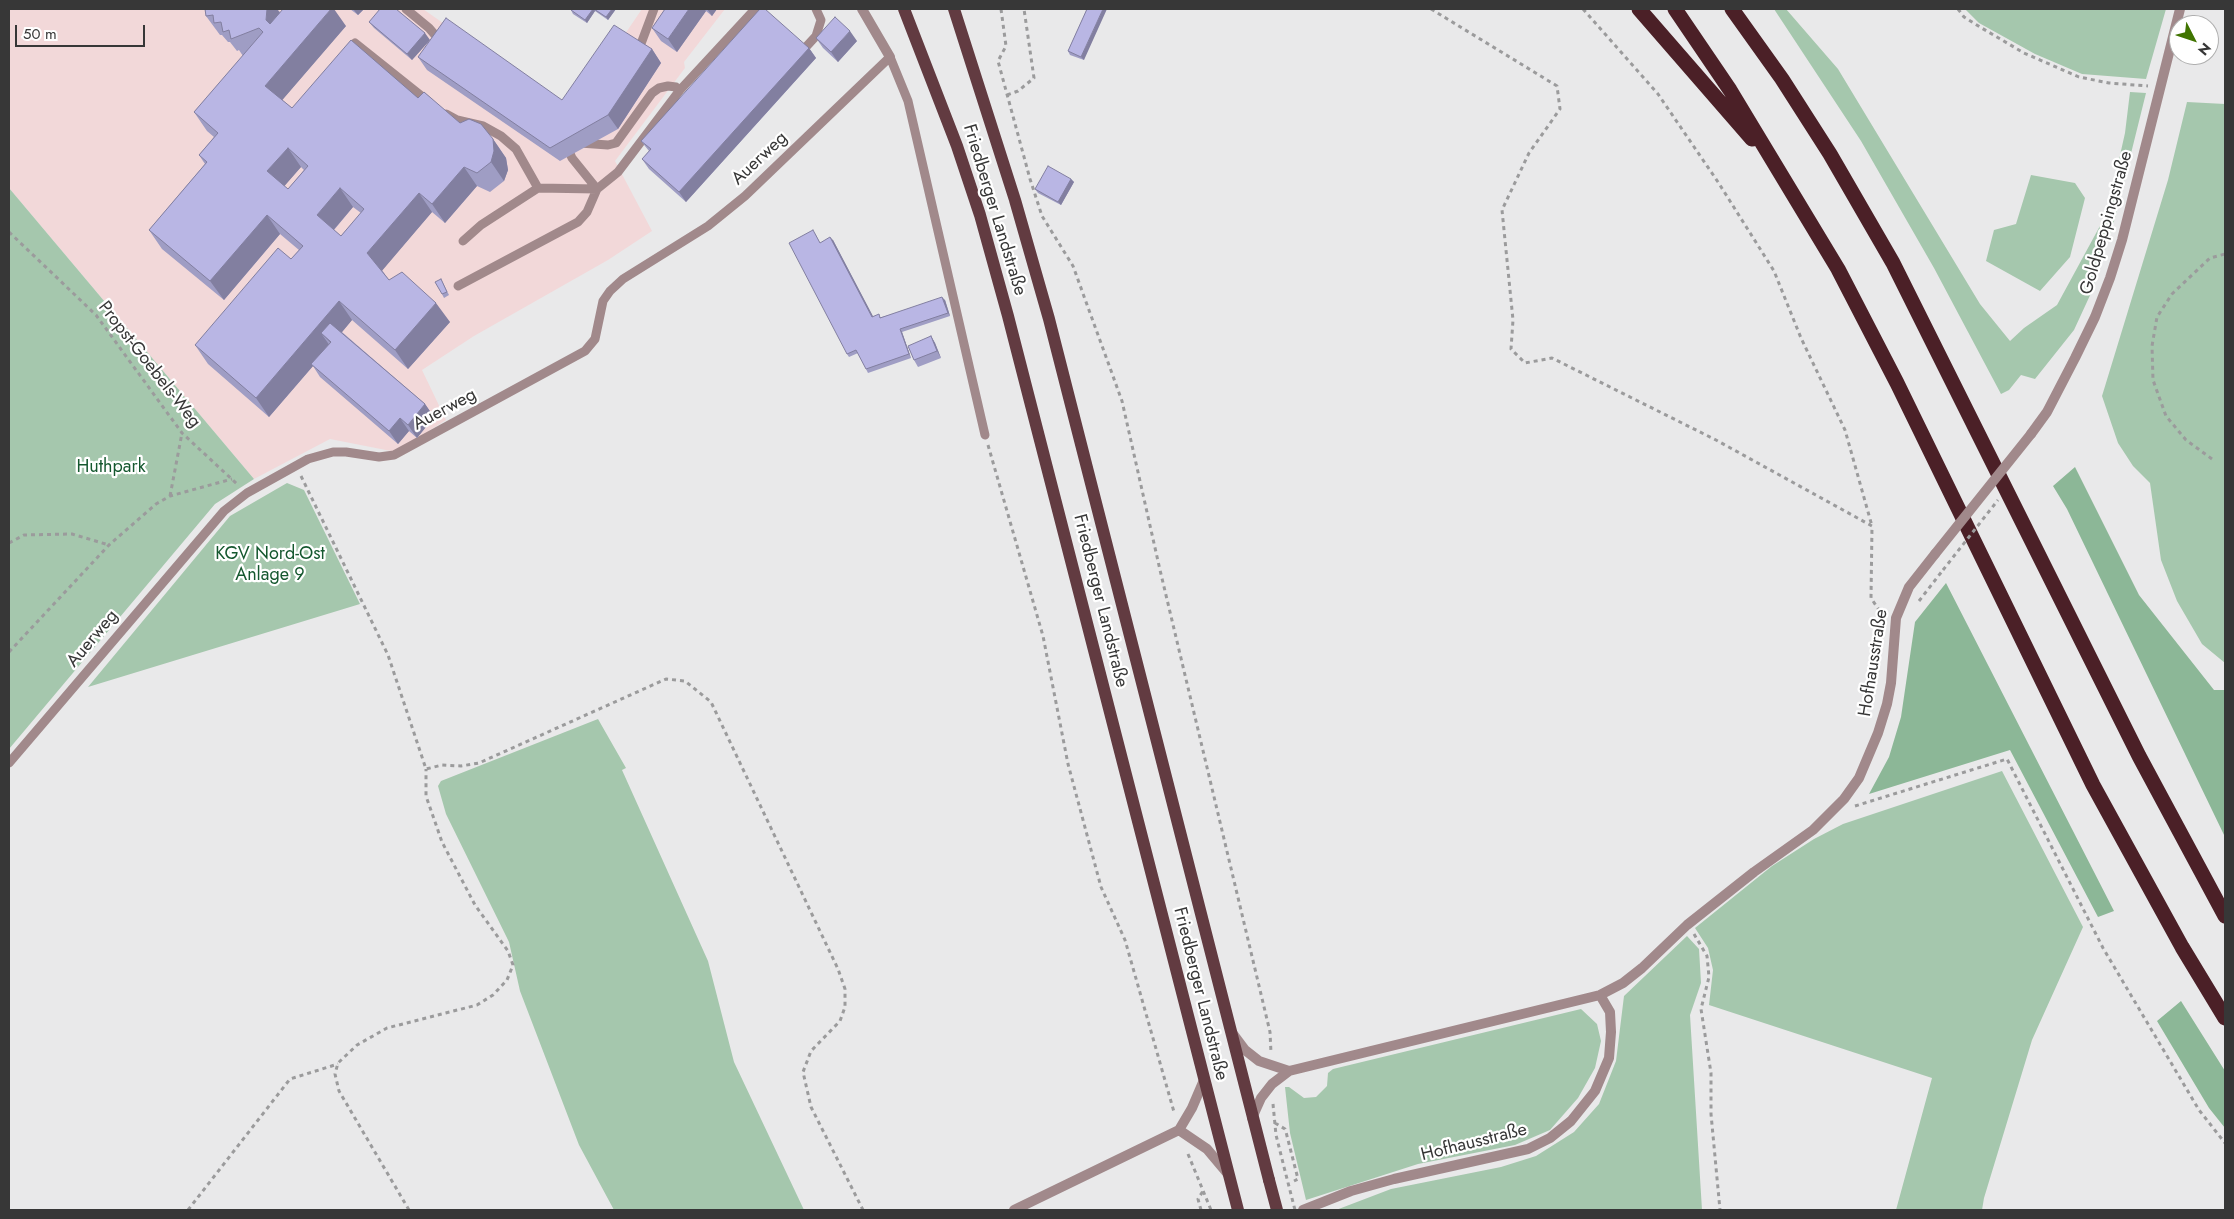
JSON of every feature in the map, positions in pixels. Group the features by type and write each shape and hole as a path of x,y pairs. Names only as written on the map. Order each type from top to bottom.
{"highway":[{"path":"1639,9 1780,170"},
{"path":"1675,9 1730,90 1838,269 1897,383 2093,785 2182,947 2225,1018"},
{"path":"1732,9 1782,79 1830,154 1893,263 2139,756 2225,916"}],"main road":[{"name":"Friedberger Landstraße","path":"904,9 928,68 980,214 1041,440 1237,1208"},
{"name":"Friedberger Landstraße","path":"954,9 1015,200 1049,319 1277,1210"}],"street":[{"path":"862,9 890,57"},
{"name":"Goldpeppingstraße","path":"2031,434 2047,412 2075,358 2095,317 2110,278 2180,9"},
{"name":"Hofhausstraße","path":"1252,1118 1261,1098 1272,1084 1289,1070 1600,995 1623,983 1642,968 1687,924 1829,816 1859,778 1878,733 1891,683 1894,634 1901,602 1909,588 1935,554 2031,434"},
{"name":"Hofhausstraße","path":"1303,1210 1351,1190 1528,1149 1550,1138 1571,1121 1595,1090 1609,1058 1610,1012 1600,995"},
{"name":"Hofhausstraße","path":"1232,1032 1245,1050 1271,1066 1289,1070"},
{"path":"1014,1210 1179,1130 1204,1080"},
{"path":"1179,1130 1208,1149 1228,1174"}],"lane":[{"path":"406,9 429,28 447,50"},
{"path":"636,61 654,9"},
{"path":"458,286 578,222 587,212 597,189 618,172 680,90 755,9"},
{"path":"805,48 816,36 821,20 816,9"},
{"path":"338,63 355,43 444,113 457,120 483,126 501,136 516,149 538,188"},
{"path":"890,57 908,101 986,435"},
{"name":"Auerweg","path":"9,763 224,511 247,493 296,465 333,452 379,457 394,455 585,352 595,340 603,301 610,290 622,279 708,226 745,196 890,57"},
{"path":"559,139 569,142 588,139 608,145 616,143 652,93 659,88 668,86 680,90"},
{"path":"569,142 568,149 572,158 597,189"},
{"path":"463,241 481,225 538,188 597,189"}],"path":[{"path":"1001,9 1006,46 998,61 1042,216 1072,266 1122,401 1160,570 1270,1032 1271,1066"},
{"path":"1007,95 1018,91 1034,78 1024,9"},
{"path":"1431,9 1557,86 1560,109 1529,152 1502,210 1513,320 1511,349 1525,363 1552,358 1716,440 1872,526"},
{"path":"1583,9 1658,94 1718,182 1774,270 1801,338 1845,430 1872,526 1871,598 1894,634"},
{"path":"1958,9 1964,17 2024,53 2079,77 2109,83 2161,86"},
{"name":"Propst-Goebels-Weg","path":"9,232 96,315 182,433 247,493"},
{"path":"2212,459 2186,440 2166,416 2153,380 2152,346 2157,317 2172,294 2210,258 2225,254"},
{"path":"170,496 182,433"},
{"path":"986,435 1043,636 1068,764 1102,887 1125,940 1179,1130 1211,1210"},
{"path":"188,1210 290,1080 338,1063 357,1045 387,1028 477,1005 493,995 511,973 513,965 508,951 474,905 442,842 426,796 426,769 388,655 296,465"},
{"path":"9,652 109,545 156,504 170,496 232,479"},
{"path":"1918,602 2003,494"},
{"path":"9,543 24,535 72,534 109,545"},
{"path":"426,769 442,765 461,766 479,763 666,679 685,681 711,702 838,970 845,989 845,1007 840,1021 811,1051 803,1072 811,1107 863,1210"},
{"path":"1829,816 2008,759 2103,948 2199,1110 2225,1143"},
{"path":"1687,924 1697,937 1707,956 1709,977 1701,1009 1711,1073 1711,1114 1720,1210"},
{"path":"338,1063 335,1074 339,1091 409,1210"},
{"path":"1272,1084 1274,1123 1295,1210"},
{"path":"1274,1123 1285,1128 1298,1179 1294,1181"},
{"path":"1201,1210 1198,1198 1203,1190"}],"shaded area":[{"path":"9,9 423,9 571,113 642,9 725,9 684,62 685,68 615,161 652,231 608,260 474,336 422,370 446,420 396,452 330,439 254,479 9,188"}],"green space":[{"path":"1774,9 1786,9 1838,69 1980,304 2010,341 2024,328 2057,305 2107,213 2125,133 2130,92 2146,93 2115,218 2092,291 2074,330 2035,379 2021,375 2009,390 2001,394 1934,268 1861,141"},
{"path":"1965,9 2166,9 2146,79 2082,74 2035,54 1979,23"},
{"path":"2187,102 2225,104 2225,663 2202,644 2177,601 2161,560 2150,483 2133,466 2118,443 2102,396 2168,180"},
{"path":"2031,175 2075,183 2085,198 2070,257 2040,291 1986,261 1994,230 2016,224"},
{"name":"Huthpark","path":"9,188 254,479 215,504 9,749"},
{"path":"2075,467 2139,595 2214,690 2225,690 2225,837 2067,509 2053,486"},
{"name":"KGV Nord-Ost Anlage 9","path":"287,483 304,490 360,604 88,687 230,516"},
{"path":"1946,583 2114,911 2098,917 2010,750 1869,794 1889,757 1901,717 1915,622"},
{"path":"598,719 626,768 622,770 708,961 734,1062 804,1210 614,1210 579,1145 520,991 509,942 446,814 438,786 441,781"},
{"path":"2002,771 2083,927 2032,1040 1982,1210 1896,1210 1932,1078 1709,1005 1713,970 1708,948 1695,928 1772,866 1814,839 1843,824"},
{"path":"1687,936 1699,949 1701,983 1690,1015 1702,1210 1336,1210 1391,1189 1501,1167 1536,1156 1574,1132 1599,1104 1616,1061 1624,996"},
{"path":"2181,1001 2225,1071 2225,1128 2209,1108 2157,1021"},
{"path":"1581,1009 1597,1024 1601,1041 1595,1068 1578,1098 1550,1130 1515,1145 1418,1164 1306,1200 1290,1133 1285,1087 1289,1087 1304,1098 1316,1097 1327,1086 1328,1073 1333,1069"}],"building":[{"path":"205,9 267,9 266,20 270,24 283,9 331,9 265,86 292,108 351,40 418,98 424,92 460,123 469,119 481,124 493,139 494,151 491,162 477,173 464,167 432,204 419,193 367,253 389,280 402,272 436,303 395,350 339,301 256,398 195,345 278,248 291,259 303,246 267,215 210,281 149,230 207,162 199,155 218,133 194,112 263,32 259,28 231,39 229,30 223,32 221,22 214,23 213,15 206,16","holes":["288,148 308,166 288,189 267,171","340,188 364,209 341,236 317,215"]},
{"path":"380,9 396,9 425,33 407,54 369,22"},
{"path":"572,9 593,9 585,20"},
{"path":"594,9 612,9 606,17"},
{"path":"665,9 689,9 668,39 652,28"},
{"path":"760,9 765,9 809,48 679,192 642,159 651,149 641,141"},
{"path":"1087,9 1103,9 1081,57 1068,51"},
{"path":"835,17 850,31 831,52 816,38"},
{"path":"446,18 562,100 614,25 652,49 608,115 550,148 418,57"},
{"path":"1048,166 1071,179 1058,202 1035,189"},
{"path":"813,230 820,243 830,237 872,317 879,314 880,318 942,297 948,313 900,329 909,354 866,369 856,350 847,354 789,243"},
{"path":"441,279 447,292 442,294 435,282"},
{"path":"330,323 425,404 408,425 400,418 389,431 311,364 331,342 321,333"},
{"path":"931,336 937,351 914,360 908,346"}]}
